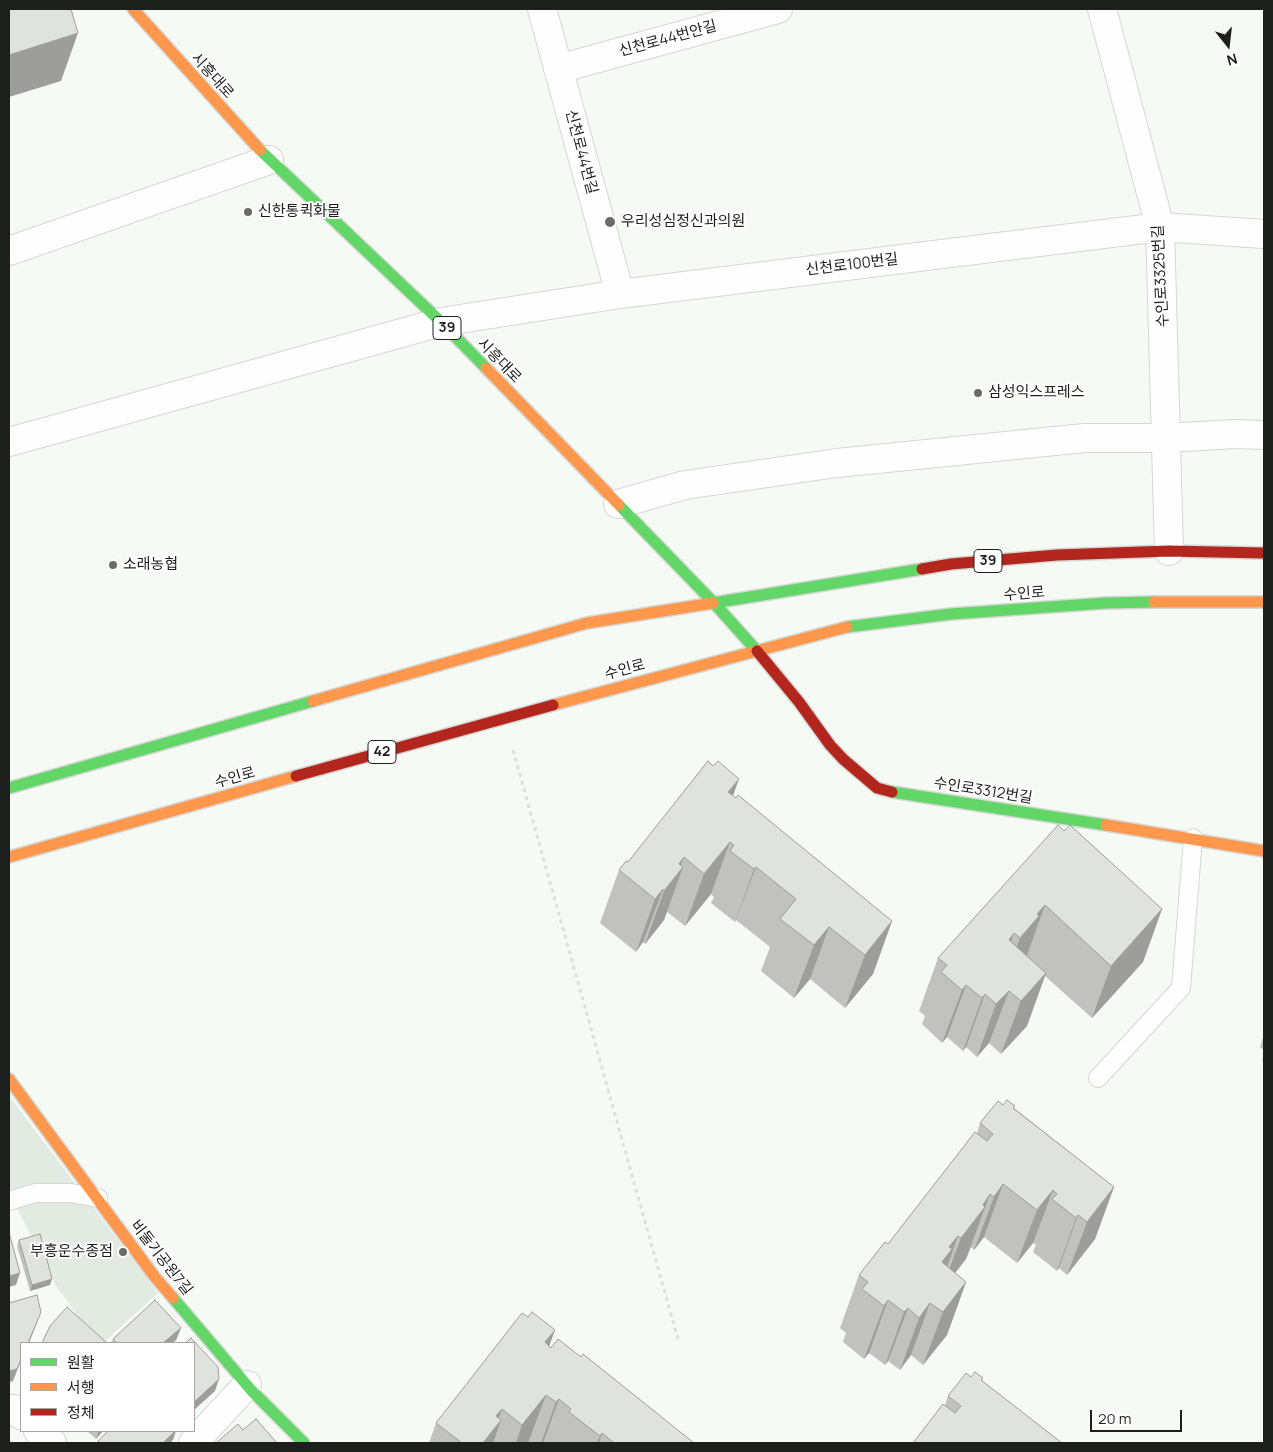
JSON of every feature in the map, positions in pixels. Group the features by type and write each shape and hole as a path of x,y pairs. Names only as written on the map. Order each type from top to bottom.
{"main road":[{"name":"시흥대로","path":"133,9 269,160 441,322 714,603 758,651"},
{"name":"39","path":"714,603 952,564 1057,555 1169,550 1264,553"},
{"name":"수인로","path":"9,857 477,725 841,628 951,614 1106,603 1264,602"},
{"path":"9,788 587,623 714,603"},
{"name":"수인로3312번길","path":"758,651 799,702 830,745 843,759 877,788 895,793 1193,838 1264,851"},
{"name":"비둘기공원7길","path":"9,1079 154,1276 247,1385 304,1443"}],"street":[{"name":"신천로44번길","path":"542,9 620,294"},
{"name":"신천로44번안길","path":"558,69 778,9"},
{"name":"수인로3325번길","path":"1102,9 1160,227 1169,550"},
{"path":"9,251 269,160"},
{"name":"신천로100번길","path":"9,442 441,322 620,294 1160,227 1264,234"},
{"path":"618,504 685,486 837,463 1085,438 1167,438 1234,434 1264,435"},
{"path":"193,1443 247,1385"},
{"path":"9,1410 14,1409 20,1414"},
{"path":"39,1432 52,1443"}],"lane":[{"path":"1098,1078 1181,988 1193,838"},
{"path":"9,1201 35,1193 71,1193 98,1198"}],"path":[{"path":"513,750 679,1343"}],"shaded area":[{"path":"9,1096 158,1293 104,1342 96,1342 55,1284 9,1192"}],"building":[{"path":"9,9 71,9 78,33 9,55"},
{"path":"708,761 713,766 718,761 739,779 728,792 736,798 738,795 892,921 865,955 829,927 814,945 780,919 796,899 756,867 754,869 730,851 734,845 730,842 704,874 684,857 679,864 683,867 664,891 663,889 655,899 619,870 626,861 628,862"},
{"path":"1058,825 1064,831 1070,825 1162,909 1111,966 1045,905 1037,914 1039,916 1020,938 1014,933 1009,940 1046,973 1021,1001 1009,991 996,1004 985,994 982,998 966,985 962,990 941,972 947,965 938,958"},
{"path":"1007,1100 1015,1106 1013,1108 1114,1187 1087,1222 1078,1215 1076,1218 1052,1199 1057,1194 1053,1190 1037,1210 1003,1184 994,1197 990,1194 983,1205 985,1207 961,1238 958,1236 949,1247 952,1249 942,1262 966,1282 943,1312 930,1303 919,1318 908,1308 904,1312 888,1300 884,1306 862,1289 868,1282 859,1275 885,1242 888,1244 975,1132 987,1141 993,1134 980,1123 998,1101 1003,1105"},
{"path":"9,1232 20,1273 9,1276"},
{"path":"40,1234 52,1279 32,1285 19,1240"},
{"path":"37,1295 41,1312 28,1342 20,1342 20,1362 17,1369 9,1371 9,1303"},
{"path":"155,1300 181,1328 164,1342 116,1342 113,1339"},
{"path":"67,1307 106,1342 42,1342 50,1326"},
{"path":"532,1312 555,1330 545,1342 551,1348 558,1339 581,1357 583,1354 694,1443 612,1443 602,1433 600,1436 569,1412 571,1409 559,1399 556,1402 546,1395 522,1425 502,1409 496,1416 501,1420 483,1443 462,1443 436,1423 522,1313 528,1317"},
{"path":"195,1342 218,1367 219,1379 195,1401"},
{"path":"975,1372 983,1378 981,1380 1062,1443 913,1443 943,1404 955,1413 961,1406 948,1396 966,1373 971,1377"},
{"path":"256,1419 277,1443 216,1443 238,1424 243,1430"},
{"path":"107,1432 174,1432 163,1443 100,1443 98,1441"}],"traffic: fast":[{"path":"260,150 441,322 486,368"},
{"path":"619,505 714,603 757,651"},
{"path":"713,603 922,569"},
{"path":"847,627 951,614 1106,603 1154,602"},
{"path":"9,788 313,701"},
{"path":"892,792 1106,825"},
{"path":"173,1298 251,1390 304,1443"}],"traffic: slow":[{"path":"133,9 260,150"},
{"path":"486,368 619,505"},
{"path":"1154,602 1264,602"},
{"path":"313,701 587,623 713,603"},
{"path":"553,705 847,627"},
{"path":"9,857 296,776"},
{"path":"1106,825 1264,851"},
{"path":"9,1079 154,1276 173,1298"}],"traffic: jam":[{"path":"922,569 951,564 1057,555 1169,551 1264,553"},
{"path":"757,651 843,759 877,788 892,792"},
{"path":"296,776 553,705"}],"place":[{"name":"신한통퀵화물","path":"248,212"},
{"name":"우리성심정신과의원","path":"610,222"},
{"name":"삼성익스프레스","path":"978,393"},
{"name":"소래농협","path":"113,565"},
{"name":"부흥운수종점","path":"123,1252"}]}
